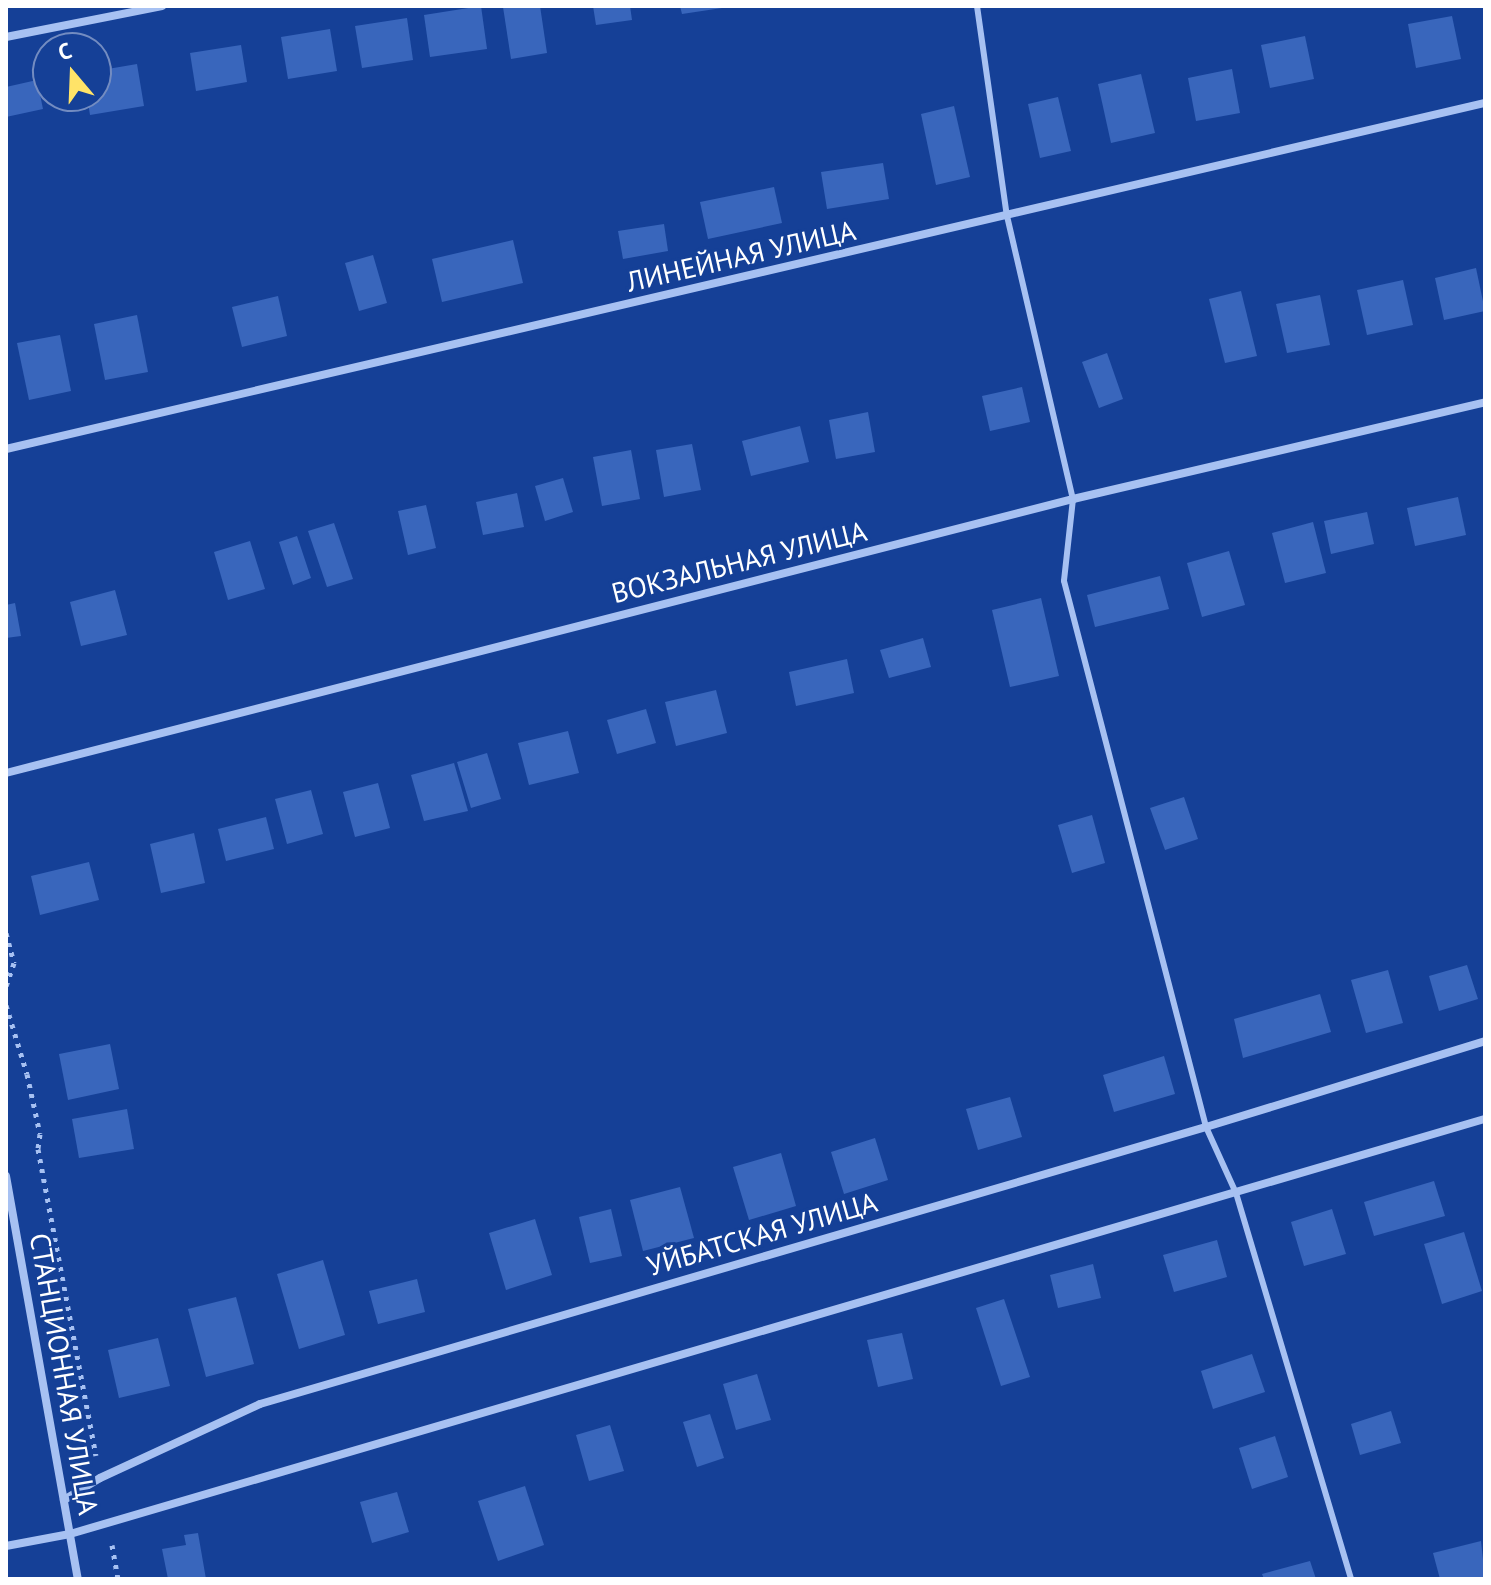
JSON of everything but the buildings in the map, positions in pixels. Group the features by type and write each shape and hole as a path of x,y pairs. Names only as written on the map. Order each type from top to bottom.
{"street":[{"path":"6,37 162,6"},
{"name":"ЛИНЕЙНАЯ УЛИЦА","path":"6,449 1485,103"},
{"name":"ВОКЗАЛЬНАЯ УЛИЦА","path":"6,773 1073,499 1485,402"},
{"name":"УЙБАТСКАЯ УЛИЦА","path":"64,1500 100,1478 260,1404 1206,1127 1485,1041"},
{"path":"6,1546 70,1534 1485,1119"},
{"name":"СТАНЦИОННАЯ УЛИЦА","path":"6,1176 78,1579"}],"lane":[{"path":"977,6 1007,216 1073,499 1064,581 1206,1127 1236,1193 1351,1579"}],"path":[{"path":"6,933 14,963 6,986"},
{"path":"6,1005 27,1074 40,1134 38,1149 100,1478"},
{"path":"108,1523 118,1579"}]}
